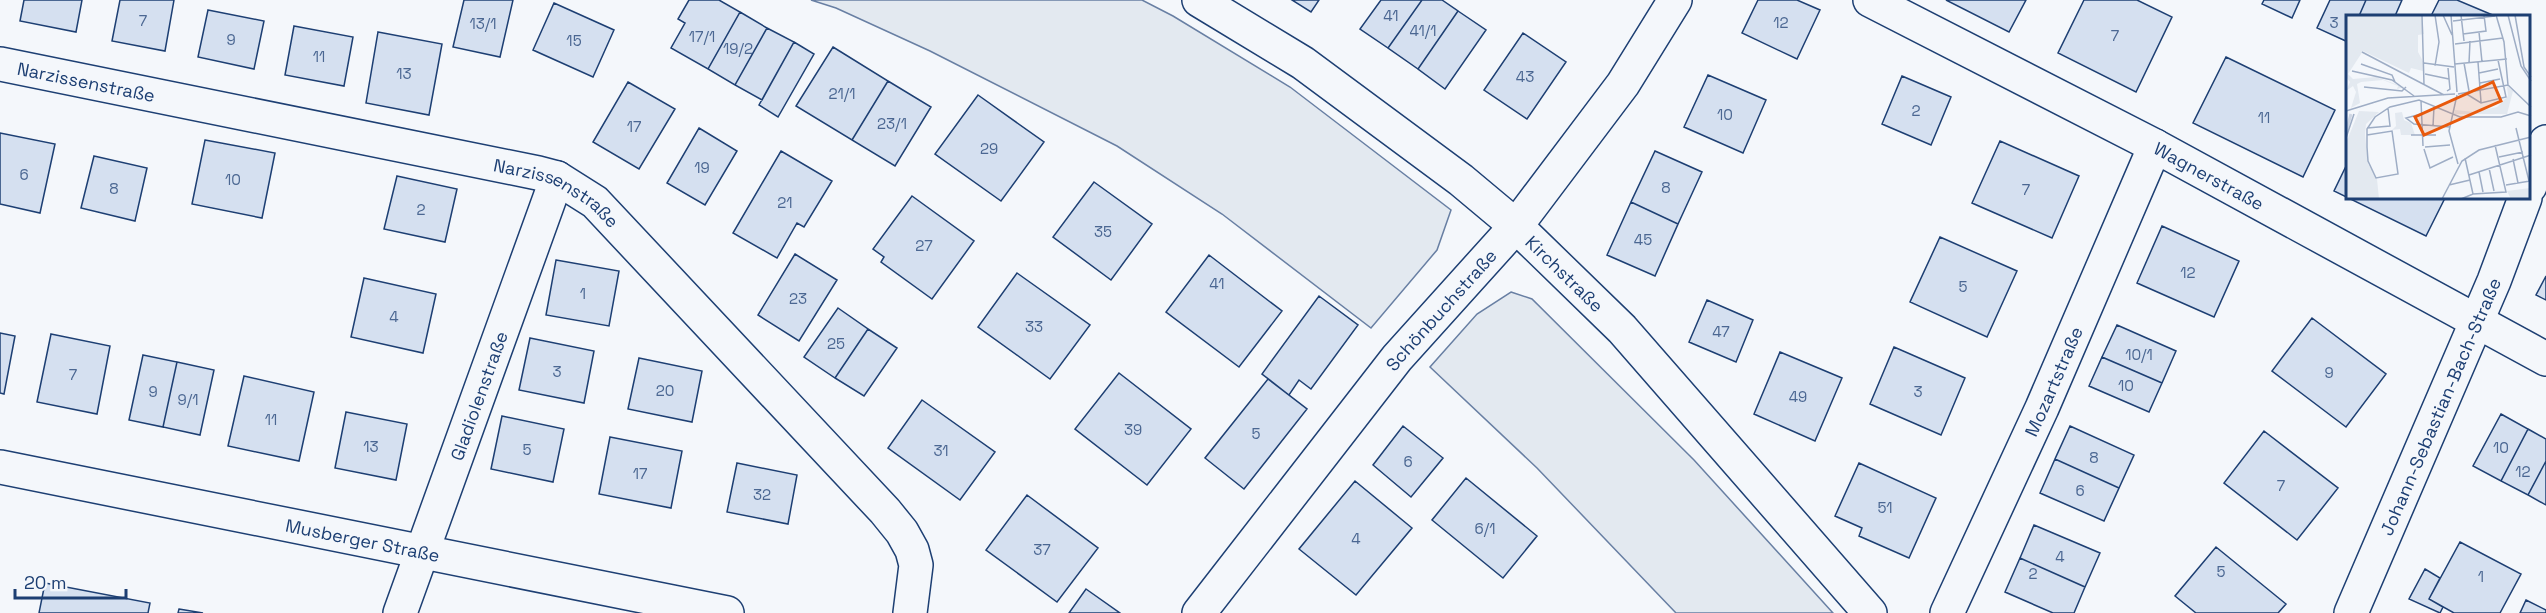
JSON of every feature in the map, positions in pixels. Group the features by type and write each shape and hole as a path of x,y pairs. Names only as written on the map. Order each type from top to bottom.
{"street":[{"name":"Kirchstraße","path":"1199,0 1303,63 1461,180 1516,226 1622,329 1870,613"},
{"name":"Schönbuchstraße","path":"1199,613 1397,358 1516,226 1623,84 1675,0"},
{"name":"Wagnerstraße","path":"1870,0 2155,146 2546,359"},
{"name":"Narzissenstraße","path":"0,64 556,178 595,201 885,511 907,541 916,565 910,613"},
{"path":"2531,181 2546,142"},
{"name":"Mozartstraße","path":"1947,613 2042,408 2155,146"},
{"name":"Gladiolenstraße","path":"400,613 556,178"},
{"name":"Johann-Sebastian-Bach-Straße","path":"2351,613 2494,281 2524,200"},
{"name":"Musberger Straße","path":"0,467 727,613"}],"shaded area":[{"path":"811,0 1142,0 1173,16 1290,87 1451,210 1437,250 1371,328 1222,214 1117,146 930,51 836,8"},
{"path":"1511,292 1532,299 1694,460 1833,613 1676,613 1537,468 1430,367 1477,314"}],"building":[{"path":"24,0 82,0 76,32 20,21"},
{"path":"120,0 174,0 165,51 112,41"},
{"path":"464,0 513,0 500,57 453,47"},
{"path":"689,0 719,0 740,12 708,69 671,48 685,23 678,19"},
{"path":"1292,0 1319,0 1311,12"},
{"path":"1381,0 1422,0 1388,48 1360,29"},
{"path":"1422,0 1442,0 1458,11 1418,69 1388,48"},
{"path":"1758,0 1797,0 1820,10 1797,59 1742,33"},
{"path":"1946,0 2026,0 2009,32"},
{"path":"2084,0 2137,0 2172,17 2136,92 2058,53"},
{"path":"2264,0 2300,0 2292,18 2262,4"},
{"path":"2330,0 2366,0 2359,15 2346,15 2346,41 2317,28"},
{"path":"2366,0 2402,0 2395,15 2359,15"},
{"path":"2439,0 2457,0 2493,15 2432,15"},
{"path":"554,3 614,30 593,77 533,50"},
{"path":"208,10 264,21 254,69 198,57"},
{"path":"1458,11 1486,30 1445,89 1418,69"},
{"path":"740,12 767,28 735,85 708,69"},
{"path":"294,26 353,37 344,86 285,75"},
{"path":"767,28 794,42 762,100 735,85"},
{"path":"378,32 442,44 429,115 366,103"},
{"path":"1523,33 1566,62 1527,119 1484,90"},
{"path":"794,42 814,54 778,117 759,105"},
{"path":"833,47 888,81 852,140 796,106"},
{"path":"2226,57 2335,110 2303,177 2193,123"},
{"path":"1708,75 1766,100 1743,153 1684,127"},
{"path":"1902,76 1951,97 1931,145 1882,124"},
{"path":"888,81 931,107 895,166 852,140"},
{"path":"628,82 675,109 639,169 593,142"},
{"path":"978,95 1044,142 1001,201 935,154"},
{"path":"699,128 737,151 705,205 667,183"},
{"path":"0,133 55,144 40,213 0,204"},
{"path":"205,140 275,153 262,218 192,204"},
{"path":"2000,141 2079,176 2052,238 1972,203"},
{"path":"781,151 832,181 804,227 797,223 777,258 733,233"},
{"path":"1655,151 1702,172 1678,224 1631,202"},
{"path":"94,156 147,168 135,221 81,208"},
{"path":"2346,166 2346,197 2334,191"},
{"path":"397,176 457,189 445,242 384,229"},
{"path":"1094,182 1152,224 1111,280 1053,237"},
{"path":"912,196 974,241 932,299 881,262 884,257 873,249"},
{"path":"2352,200 2444,200 2426,236"},
{"path":"1631,202 1678,224 1655,276 1607,255"},
{"path":"2162,226 2239,261 2214,317 2137,283"},
{"path":"1940,237 2017,271 1987,337 1910,302"},
{"path":"795,254 837,280 799,341 758,315"},
{"path":"1209,255 1282,311 1239,367 1166,312"},
{"path":"556,260 619,271 609,326 546,315"},
{"path":"1017,273 1090,325 1050,379 978,327"},
{"path":"2546,276 2546,300 2536,295"},
{"path":"364,278 436,294 423,353 351,337"},
{"path":"1319,296 1358,325 1311,389 1299,380 1289,395 1262,374"},
{"path":"1707,300 1753,320 1736,362 1689,342"},
{"path":"838,308 868,329 835,378 804,357"},
{"path":"2312,318 2386,374 2346,427 2272,371"},
{"path":"2117,325 2176,351 2162,383 2102,357"},
{"path":"868,329 897,348 864,396 835,378"},
{"path":"0,333 15,336 4,394 0,393"},
{"path":"51,334 110,346 97,414 37,402"},
{"path":"530,338 594,351 584,403 519,390"},
{"path":"1894,347 1965,378 1941,435 1870,404"},
{"path":"1780,352 1842,378 1815,441 1754,414"},
{"path":"143,355 177,362 163,427 129,420"},
{"path":"2102,357 2162,383 2149,412 2089,386"},
{"path":"639,358 702,371 692,422 628,409"},
{"path":"177,362 214,370 200,435 163,427"},
{"path":"1119,373 1191,429 1147,485 1075,429"},
{"path":"244,376 314,392 299,461 228,446"},
{"path":"1268,379 1307,409 1244,489 1205,458"},
{"path":"922,400 995,452 960,500 888,448"},
{"path":"346,412 407,424 396,480 335,468"},
{"path":"2501,414 2528,429 2501,481 2473,466"},
{"path":"502,416 564,429 553,482 491,469"},
{"path":"1403,426 1443,458 1411,497 1373,465"},
{"path":"2070,426 2134,455 2119,488 2055,459"},
{"path":"2528,429 2546,439 2546,461 2528,495 2501,481"},
{"path":"2264,431 2338,488 2297,540 2224,483"},
{"path":"610,437 682,451 671,508 599,494"},
{"path":"2055,459 2119,488 2104,521 2040,493"},
{"path":"2546,461 2546,505 2528,495"},
{"path":"737,463 797,475 788,524 727,512"},
{"path":"1859,463 1936,498 1909,558 1859,536 1862,528 1835,516"},
{"path":"1466,478 1537,536 1503,578 1432,520"},
{"path":"1355,481 1412,528 1356,595 1299,549"},
{"path":"1027,495 1098,548 1057,602 986,550"},
{"path":"2034,525 2100,553 2085,587 2020,558"},
{"path":"2460,542 2521,574 2500,613 2454,613 2429,599"},
{"path":"2216,547 2286,604 2278,613 2196,613 2175,596"},
{"path":"2020,558 2085,587 2074,613 2053,613 2005,592"},
{"path":"2425,569 2440,578 2429,599 2443,607 2440,613 2409,599"},
{"path":"45,583 150,603 148,613 39,613"},
{"path":"1086,589 1120,613 1069,613"},
{"path":"2526,600 2546,610 2546,613 2520,613"},
{"path":"179,609 203,613 178,613"}]}
